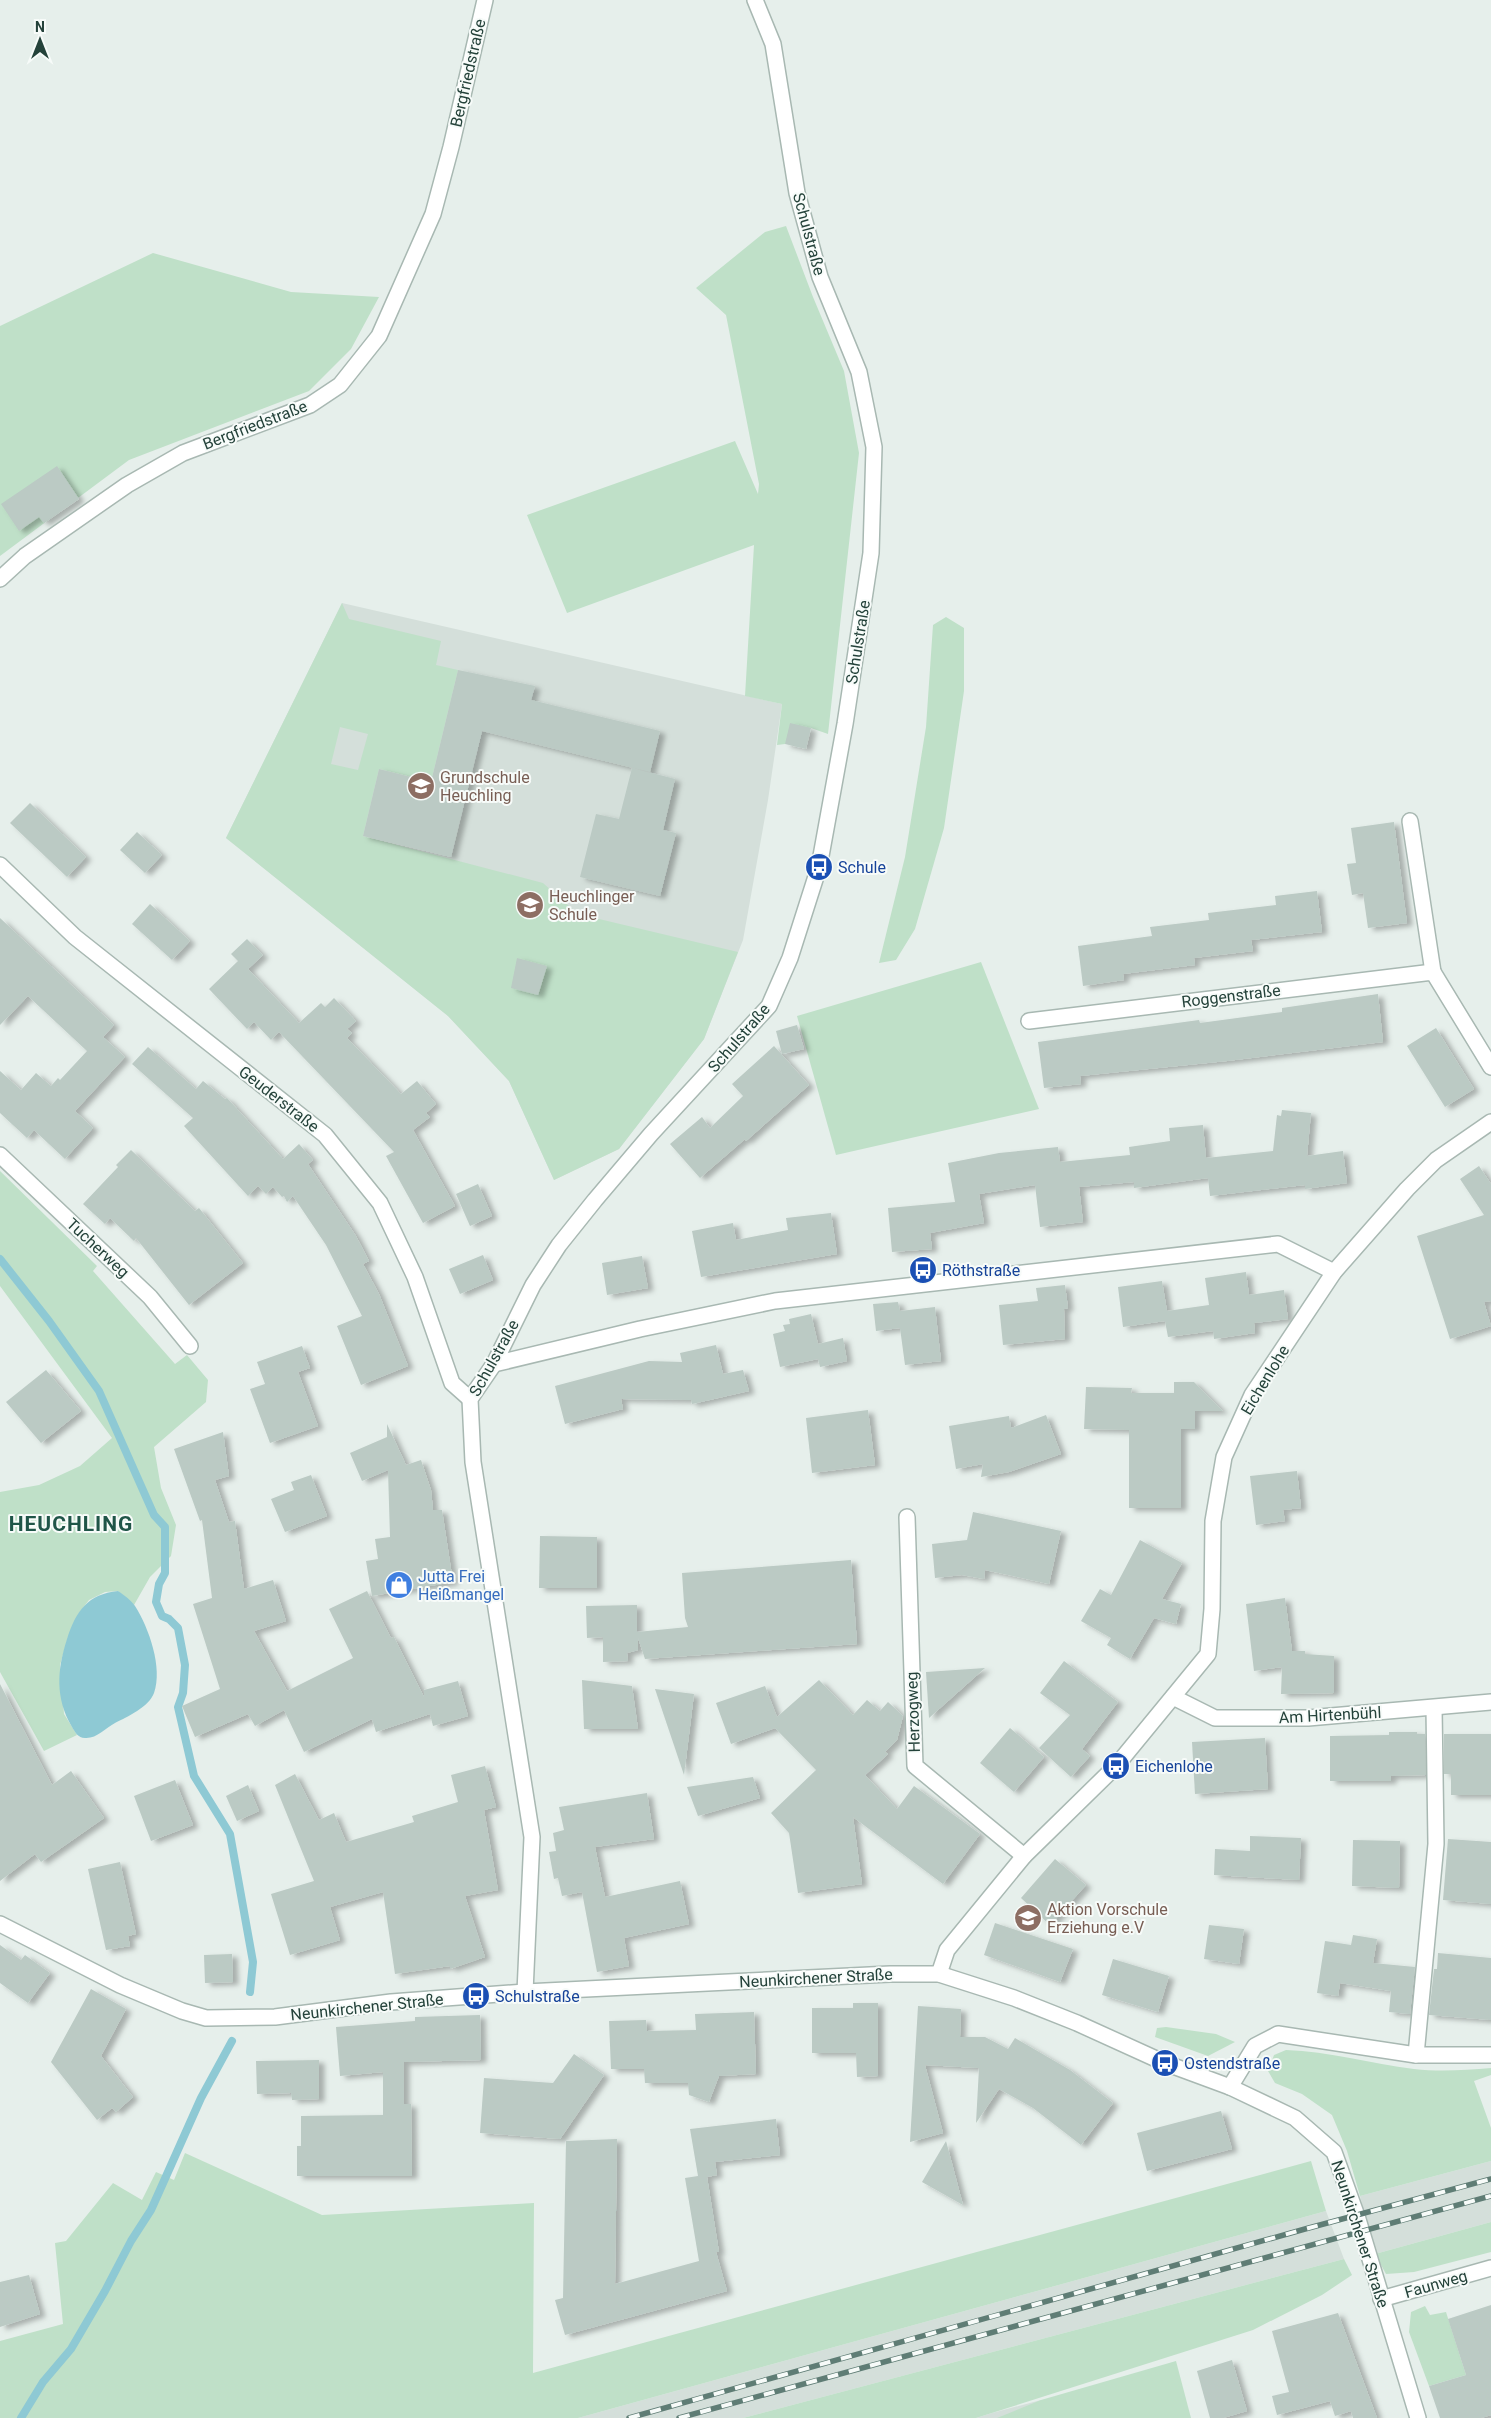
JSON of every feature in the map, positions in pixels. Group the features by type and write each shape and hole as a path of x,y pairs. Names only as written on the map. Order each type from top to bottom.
{"street":[{"name":"Bergfriedstraße","path":"0,579 25,556 127,485 183,453 310,405 340,385 379,336 433,214 451,147 485,0"},
{"name":"Schulstraße","path":"525,1992 532,1837 473,1462 470,1399 494,1364 533,1286 559,1245 651,1134 769,1006 790,958 819,866 845,724 871,553 874,447 859,372 820,277 797,193 773,44 755,0"},
{"path":"1410,821 1432,972 1491,1067"},
{"name":"Geuderstraße","path":"0,865 75,937 325,1135 380,1203 415,1277 452,1383 470,1399"},
{"name":"Roggenstraße","path":"1029,1021 1432,972"},
{"name":"Eichenlohe","path":"940,1974 947,1950 1024,1856 1116,1766 1208,1654 1212,1609 1213,1521 1224,1457 1252,1395 1334,1272 1407,1189 1436,1160 1491,1122"},
{"name":"Tucherweg","path":"0,1155 150,1297 190,1346"},
{"path":"494,1364 640,1329 775,1301 1278,1244 1334,1272"},
{"name":"Herzogweg","path":"907,1517 915,1766 1024,1856"},
{"name":"Am Hirtenbühl","path":"1174,1697 1215,1718 1308,1718 1491,1702"},
{"path":"1416,2055 1436,1844 1434,1708"},
{"name":"Neunkirchener Straße","path":"0,1924 120,1985 182,2011 206,2018 275,2017 391,2002 525,1992 890,1974 940,1974 1014,1998 1077,2023 1165,2063 1230,2087 1295,2118 1334,2152 1357,2216 1418,2418"},
{"path":"1230,2087 1255,2046 1278,2034 1416,2055 1491,2055"},
{"name":"Faunweg","path":"1382,2299 1491,2268"}],"shaded area":[{"name":"Heuchlinger Schule","path":"342,603 782,704 768,800 743,940 704,1039 619,1149 554,1180 509,1081 448,1016 226,838"},
{"path":"1491,2161 1491,2222 1375,2254 1360,2196"},
{"path":"1326,2211 1344,2259 743,2418 578,2418"},
{"path":"1041,2400 1046,2418 976,2418 992,2413"}],"green space":[{"path":"786,226 844,371 859,453 828,734 811,728 785,744 777,745 782,704 745,696 754,545 567,613 527,515 735,441 758,494 759,484 726,315 696,288 765,232"},
{"path":"153,253 291,292 379,297 351,349 309,391 129,460 0,556 0,326"},
{"path":"342,603 349,619 441,641 436,665 458,670 431,782 379,769 363,836 543,883 578,914 738,952 704,1039 619,1149 554,1180 509,1081 448,1016 226,838","holes":["340,727 368,734 358,770 331,764"]},
{"path":"946,617 964,628 964,691 944,828 915,929 896,960 879,963 905,857 926,727 933,625"},
{"path":"981,962 1039,1109 836,1155 797,1016"},
{"path":"0,1171 97,1266 93,1271 175,1364 187,1355 208,1380 206,1402 154,1447 161,1488 176,1525 171,1556 150,1577 134,1605 118,1591 105,1592 89,1600 79,1613 68,1637 60,1665 64,1714 77,1735 44,1751 0,1672 0,1492 39,1485 80,1466 112,1438 0,1286"},
{"path":"1166,2027 1216,2034 1235,2042 1208,2056 1155,2037 1157,2028"},
{"path":"1286,2050 1318,2053 1424,2070 1491,2068 1491,2075 1474,2081 1491,2128 1491,2161 1360,2196 1347,2151 1332,2115 1302,2094 1275,2083 1268,2071 1274,2055"},
{"path":"185,2153 322,2215 534,2203 533,2373 1311,2161 1326,2211 578,2418 0,2418 0,2341 63,2324 55,2243 66,2241 113,2183 142,2200 156,2172 174,2180"},
{"path":"1491,2222 1491,2252 1414,2272 1386,2274 1375,2254"},
{"path":"1344,2259 1352,2275 1322,2295 1253,2330 976,2418 743,2418"},
{"path":"1425,2306 1430,2315 1446,2312 1466,2375 1429,2386 1409,2332 1411,2312"},
{"path":"1176,2361 1191,2418 997,2418 1041,2400"}],"water":[{"path":"118,1591 135,1606 150,1637 157,1672 154,1693 147,1703 137,1711 97,1735 83,1738 74,1731 66,1716 60,1695 61,1662 71,1629 79,1612 91,1600"}],"building":[{"path":"57,466 79,499 44,523 39,517 19,531 1,504"},
{"name":"Grundschule Heuchling","path":"458,670 535,686 531,700 660,731 650,772 482,731 451,857 363,836 379,769 431,782"},
{"path":"790,723 811,728 806,749 785,744"},
{"path":"632,768 675,779 663,830 676,833 660,896 580,877 596,814 619,819"},
{"path":"30,803 86,857 67,877 10,823"},
{"path":"1394,822 1407,923 1368,928 1363,893 1352,895 1347,864 1356,863 1351,828"},
{"path":"137,832 162,855 145,873 120,850"},
{"path":"1317,891 1322,932 1251,940 1253,951 1194,958 1195,965 1123,974 1124,980 1083,986 1078,946 1152,936 1150,927 1209,920 1208,913 1276,905 1275,896"},
{"path":"150,904 190,941 172,960 132,924"},
{"path":"0,918 114,1025 103,1037 125,1057 75,1111 93,1128 65,1159 34,1130 27,1138 0,1113 0,1071 21,1090 36,1073 51,1086 58,1078 60,1080 87,1051 28,996 0,1025"},
{"path":"247,939 263,955 248,969 299,1023 321,1003 325,1007 334,998 356,1021 347,1029 352,1033 347,1038 401,1094 417,1081 436,1104 426,1113 430,1117 413,1130 455,1206 423,1223 386,1156 394,1152 279,1032 271,1040 254,1022 247,1029 209,989 238,961 231,954"},
{"path":"517,958 547,966 538,995 511,988"},
{"path":"1378,994 1383,1042 1080,1076 1081,1084 1044,1088 1038,1042 1199,1020 1200,1023 1282,1012 1282,1008"},
{"path":"797,1025 804,1049 782,1054 776,1031"},
{"path":"1436,1028 1474,1089 1445,1107 1407,1046"},
{"path":"774,1046 809,1085 746,1141 745,1139 700,1178 670,1144 702,1117 710,1128 743,1096 732,1084"},
{"path":"148,1047 196,1089 203,1081 225,1099 227,1098 283,1159 299,1144 313,1160 308,1164 356,1236 369,1261 363,1264 379,1294 408,1366 361,1385 337,1326 362,1316 326,1245 293,1196 287,1202 284,1196 282,1197 273,1187 266,1194 258,1186 248,1196 184,1126 193,1118 132,1064"},
{"path":"1282,1110 1311,1113 1307,1156 1343,1151 1347,1183 1305,1189 1305,1185 1210,1196 1208,1178 1134,1188 1134,1182 1079,1187 1083,1222 1040,1227 1035,1185 979,1194 984,1223 930,1233 932,1249 892,1252 888,1208 955,1202 948,1163 999,1153 1058,1147 1060,1162 1130,1155 1129,1147 1170,1141 1169,1128 1203,1125 1206,1158 1273,1151 1277,1115 1281,1116"},
{"path":"131,1150 195,1211 199,1208 243,1263 189,1305 136,1238 134,1241 110,1218 105,1224 83,1204 118,1167 116,1165"},
{"path":"1479,1166 1491,1184 1491,1301 1484,1302 1491,1326 1450,1339 1417,1236 1484,1215 1460,1179"},
{"path":"478,1184 492,1216 470,1226 456,1194"},
{"path":"831,1213 837,1254 701,1277 692,1231 733,1223 736,1240 788,1230 786,1218"},
{"path":"483,1255 493,1280 460,1294 449,1269"},
{"path":"642,1256 648,1288 607,1295 602,1263"},
{"path":"1246,1272 1249,1295 1284,1290 1288,1319 1254,1323 1255,1333 1214,1339 1213,1331 1168,1337 1165,1321 1123,1327 1118,1287 1162,1281 1167,1311 1209,1305 1205,1278"},
{"path":"1065,1285 1068,1308 1064,1309 1065,1339 1003,1345 999,1305 1038,1301 1036,1288"},
{"path":"898,1302 900,1311 935,1307 941,1361 905,1365 900,1328 876,1331 873,1304"},
{"path":"811,1314 818,1344 843,1338 847,1361 820,1367 818,1359 780,1367 773,1334 785,1331 783,1325 790,1324 789,1319"},
{"path":"716,1345 723,1374 743,1370 749,1391 692,1404 691,1400 621,1399 623,1409 565,1424 555,1386 649,1361 682,1362 680,1353"},
{"path":"302,1346 310,1368 298,1372 318,1426 270,1443 250,1389 265,1384 257,1362"},
{"path":"46,1370 81,1411 41,1443 6,1402"},
{"path":"1174,1382 1194,1382 1223,1411 1195,1411 1195,1429 1181,1429 1181,1508 1129,1508 1129,1430 1084,1429 1086,1387 1132,1388 1131,1393 1174,1393"},
{"path":"868,1410 875,1465 812,1473 806,1418"},
{"path":"1046,1415 1061,1454 1009,1472 981,1477 983,1464 956,1469 949,1426 1009,1416 1011,1428"},
{"path":"387,1424 406,1465 421,1460 431,1490 433,1510 442,1510 453,1582 372,1596 366,1561 378,1559 375,1539 390,1537 388,1470 362,1481 350,1453 387,1437"},
{"path":"223,1432 229,1476 215,1480 229,1522 235,1521 244,1589 273,1580 286,1621 254,1631 287,1691 353,1658 329,1609 367,1591 391,1638 394,1637 424,1697 424,1690 458,1681 468,1716 433,1726 430,1714 376,1732 372,1719 304,1752 284,1710 255,1726 248,1714 195,1737 182,1706 220,1689 193,1604 212,1598 202,1520 200,1521 174,1449"},
{"path":"1297,1471 1301,1508 1283,1510 1285,1521 1256,1525 1250,1476"},
{"path":"311,1475 327,1516 285,1532 271,1499 294,1490 291,1482"},
{"path":"973,1512 1061,1531 1049,1584 985,1570 984,1579 962,1575 935,1578 932,1544 967,1540"},
{"path":"540,1536 597,1537 597,1588 539,1588"},
{"path":"1140,1540 1182,1563 1162,1599 1181,1604 1176,1624 1154,1618 1130,1659 1107,1645 1111,1638 1081,1621 1100,1589 1111,1595"},
{"path":"851,1560 857,1644 645,1659 638,1638 638,1650 627,1653 628,1661 603,1662 603,1637 587,1638 586,1606 637,1605 637,1632 688,1627 685,1618 682,1573"},
{"path":"1285,1598 1292,1651 1305,1651 1305,1654 1334,1656 1334,1693 1281,1694 1282,1667 1254,1671 1246,1604"},
{"path":"1064,1661 1118,1702 1082,1749 1090,1756 1071,1777 1039,1748 1070,1715 1040,1693"},
{"path":"985,1668 929,1718 926,1672"},
{"path":"582,1680 632,1686 638,1729 584,1729"},
{"path":"819,1680 853,1715 867,1700 880,1711 888,1702 903,1716 897,1740 885,1752 888,1754 865,1775 897,1809 914,1786 980,1834 943,1884 853,1817 862,1884 798,1893 789,1833 771,1813 816,1770 775,1728 731,1744 716,1703 765,1686 777,1717"},
{"path":"0,1684 52,1785 71,1771 104,1818 41,1862 35,1854 0,1881"},
{"path":"655,1689 694,1694 684,1775"},
{"path":"1010,1728 1044,1757 1014,1792 980,1763"},
{"path":"1389,1732 1417,1732 1417,1734 1425,1734 1426,1775 1391,1776 1391,1781 1330,1781 1330,1736 1389,1735"},
{"path":"1444,1734 1491,1734 1491,1795 1451,1795 1451,1774 1444,1774"},
{"path":"1265,1738 1268,1789 1195,1794 1192,1742"},
{"path":"485,1766 496,1807 484,1810 498,1890 465,1896 485,1957 450,1969 450,1966 395,1974 383,1892 330,1907 340,1940 290,1955 271,1894 314,1881 275,1785 295,1774 319,1820 334,1813 346,1842 414,1822 412,1816 458,1802 451,1775"},
{"path":"753,1777 760,1798 698,1816 687,1787"},
{"path":"175,1780 193,1825 151,1841 134,1796"},
{"path":"248,1785 259,1811 237,1821 226,1796"},
{"path":"647,1793 654,1839 595,1847 605,1897 680,1881 689,1924 624,1938 629,1966 597,1972 582,1892 562,1896 558,1878 554,1879 549,1852 556,1851 553,1833 564,1830 559,1807"},
{"path":"1250,1836 1301,1838 1299,1880 1214,1875 1215,1849 1250,1851"},
{"path":"1448,1839 1491,1842 1491,1904 1443,1900"},
{"path":"1353,1840 1400,1841 1399,1888 1352,1886"},
{"path":"1055,1859 1086,1885 1050,1925 1021,1898"},
{"path":"120,1862 136,1934 128,1936 130,1946 106,1950 88,1869"},
{"path":"995,1923 1073,1949 1060,1982 984,1955"},
{"path":"1209,1925 1244,1929 1239,1964 1204,1959"},
{"path":"1353,1935 1377,1939 1373,1963 1415,1967 1410,2014 1389,2012 1391,1991 1340,1983 1338,1996 1317,1993 1325,1941 1351,1945"},
{"path":"0,1945 21,1960 25,1955 50,1973 28,2003 0,1983"},
{"path":"1438,1953 1491,1958 1491,2020 1429,2015 1434,1969 1437,1969"},
{"path":"232,1954 233,1982 205,1983 204,1955"},
{"path":"1113,1959 1169,1976 1158,2012 1102,1995"},
{"path":"91,1989 126,2009 101,2056 133,2097 116,2112 112,2108 97,2120 51,2062"},
{"path":"853,2003 878,2003 878,2076 857,2077 856,2053 812,2053 812,2008 853,2008"},
{"path":"918,2006 961,2009 960,2037 985,2037 1008,2049 1015,2038 1070,2070 1113,2103 1081,2145 1033,2108 999,2089 976,2123 979,2068 925,2065 943,2133 910,2142"},
{"path":"754,2012 756,2074 719,2076 709,2102 689,2095 688,2083 645,2083 644,2069 611,2069 609,2021 646,2020 647,2031 696,2030 695,2014"},
{"path":"480,2015 481,2060 404,2062 404,2104 411,2104 412,2176 297,2176 297,2146 301,2146 301,2116 383,2115 383,2072 340,2076 336,2027 415,2021 415,2017"},
{"path":"574,2054 604,2075 560,2139 480,2133 484,2078 553,2083"},
{"path":"319,2060 319,2099 292,2100 291,2093 257,2094 256,2061"},
{"path":"1221,2111 1232,2149 1147,2171 1137,2133"},
{"path":"776,2119 780,2155 715,2162 717,2175 707,2177 719,2252 716,2252 727,2291 565,2335 555,2300 563,2298 566,2141 617,2139 615,2284 699,2261 685,2178 698,2176 690,2129"},
{"path":"946,2141 963,2205 922,2182"},
{"path":"29,2275 40,2314 0,2327 0,2282"},
{"path":"1491,2305 1491,2415 1481,2418 1440,2418 1429,2386 1466,2375 1448,2319"},
{"path":"1338,2313 1377,2418 1353,2418 1351,2411 1335,2416 1330,2401 1277,2415 1272,2396 1289,2392 1272,2331"},
{"path":"1232,2360 1247,2411 1223,2418 1210,2418 1197,2371"}],"waterway":[{"path":"0,1259 49,1321 99,1391 154,1515 165,1527 165,1573 159,1584 156,1602 162,1616 169,1619 178,1628 185,1665 183,1693 178,1707 194,1776 230,1834 253,1962 250,1992"},
{"path":"21,2418 43,2382 71,2349 105,2291 131,2241 151,2210 201,2098 232,2041"}],"railway":[{"path":"629,2418 1305,2229 1491,2179"},
{"path":"679,2418 1491,2196"}],"place":[{"name":"Grundschule Heuchling","path":"421,786"},
{"name":"Schule","path":"819,867"},
{"name":"Heuchlinger Schule","path":"530,905"},
{"name":"Röthstraße","path":"923,1270"},
{"name":"Jutta Frei Heißmangel","path":"399,1585"},
{"name":"Eichenlohe","path":"1116,1766"},
{"name":"Aktion Vorschule Erziehung e.V","path":"1028,1918"},
{"name":"Schulstraße","path":"476,1996"},
{"name":"Ostendstraße","path":"1165,2063"}],"district":[{"name":"HEUCHLING","path":"71,1524"}]}
